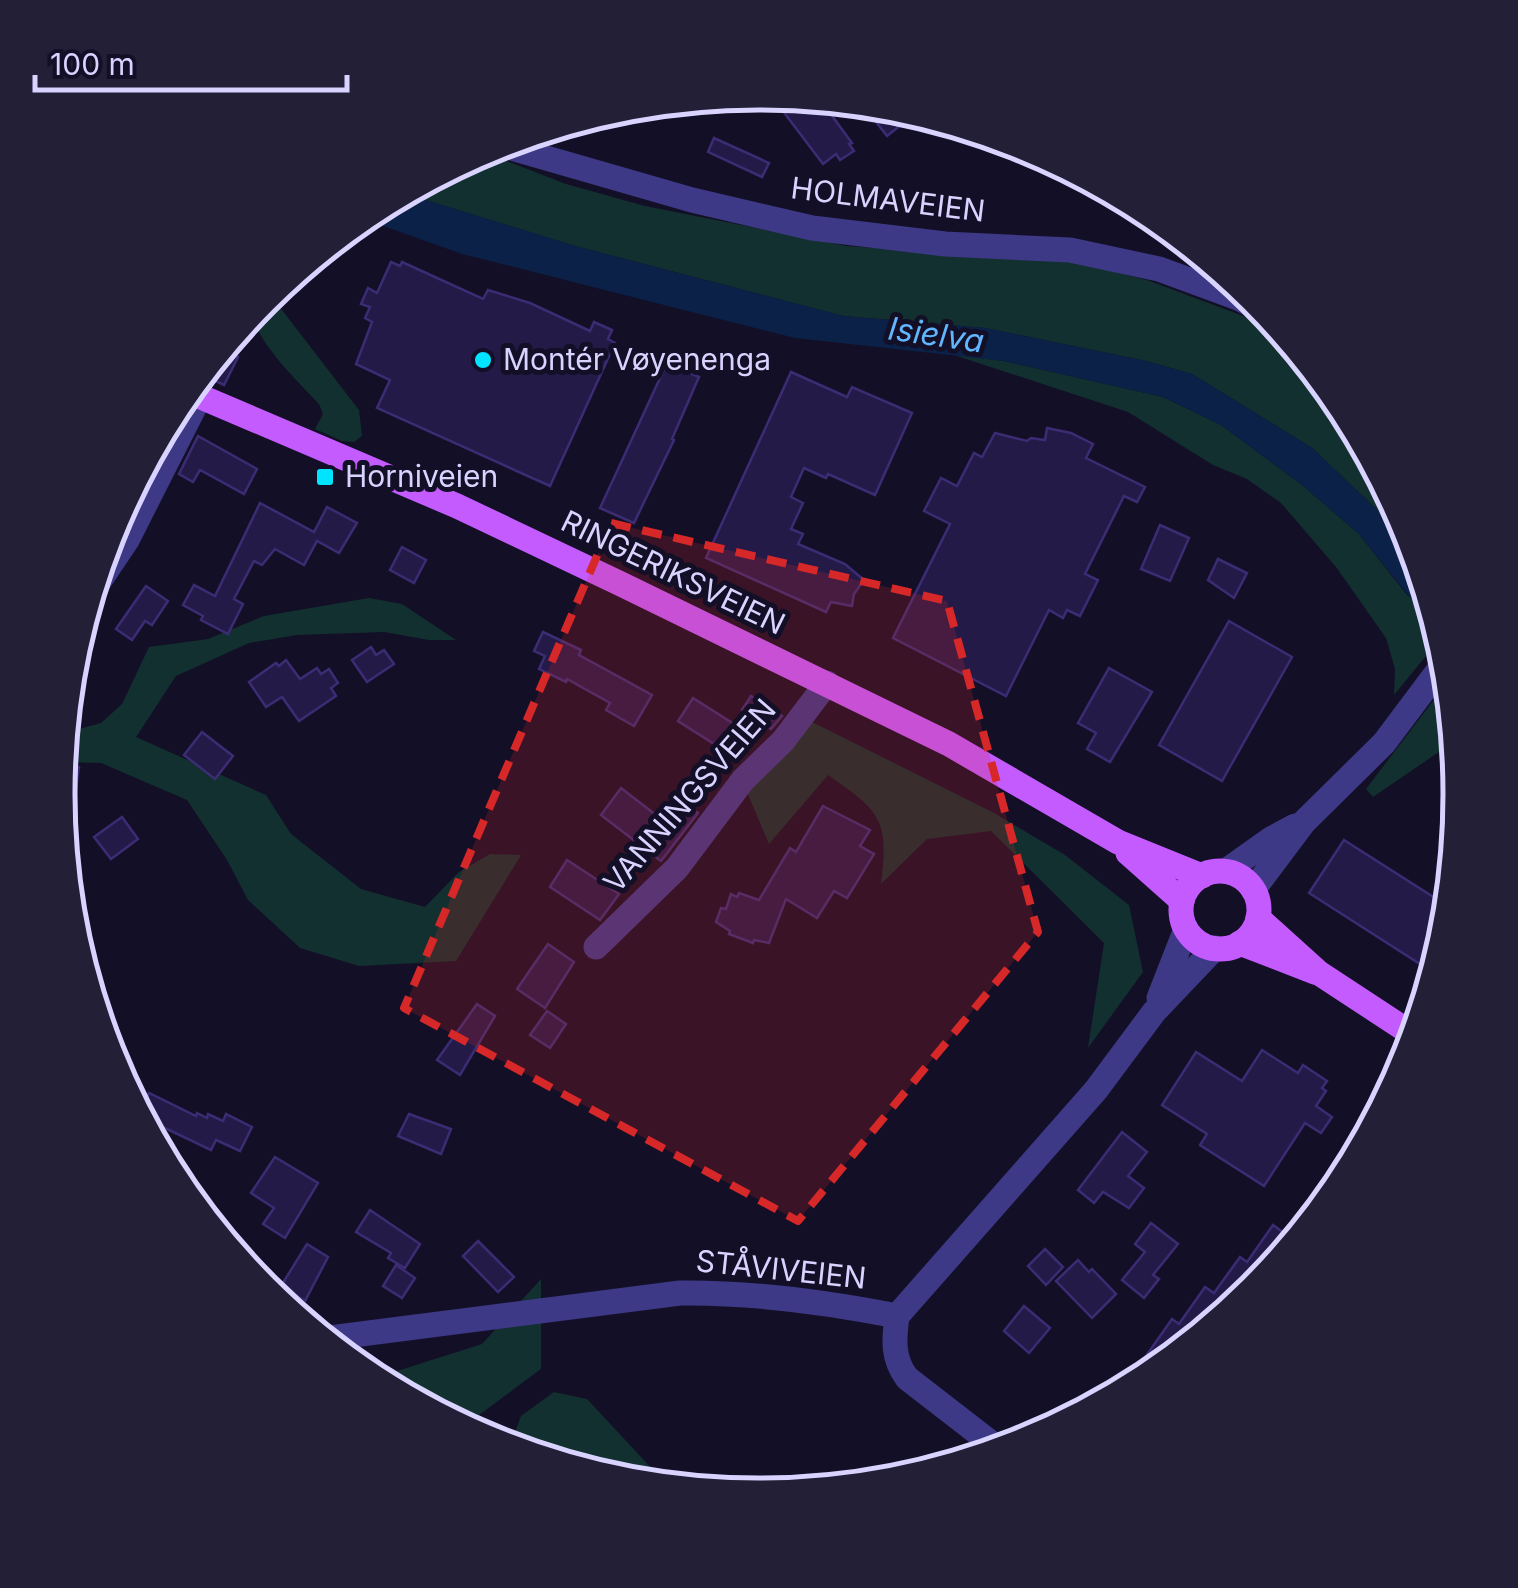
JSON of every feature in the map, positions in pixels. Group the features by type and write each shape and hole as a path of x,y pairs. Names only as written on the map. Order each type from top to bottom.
{"main road":[{"name":"RINGERIKSVEIEN","path":"202,398 457,506 827,683 985,764 1118,842 1214,874"},
{"name":"RINGERIKSVEIEN","path":"1118,842 1182,901"},
{"path":"1227,946 1252,932 1258,918 1253,890 1242,878 1214,874 1186,890 1182,901 1182,920 1194,938 1319,974"},
{"path":"1258,918 1319,974 1402,1028"}],"street":[{"name":"HOLMAVEIEN","path":"524,152 674,195 812,228 945,244 1070,250 1159,269 1224,293"},
{"path":"119,553 168,451"},
{"path":"1253,890 1304,822 1360,769 1433,677"},
{"name":"VANNINGSVEIEN","path":"596,948 677,868 744,780 793,729 827,683"},
{"path":"1214,874 1304,822"},
{"name":"STÅVIVEIEN","path":"1154,1012 1186,929"},
{"name":"STÅVIVEIEN","path":"342,1336 680,1293 732,1292 780,1297 897,1316 1096,1090 1154,1012 1227,946"},
{"path":"897,1316 894,1341 898,1366 907,1378 986,1439"}],"highlighted area":[{"path":"611,523 947,601 1038,932 798,1221 404,1008"}],"green space":[{"path":"503,160 566,184 645,206 847,246 1075,262 1147,280 1252,320 1328,414 1384,516 1312,448 1192,374 985,328 843,316 575,246 423,199"},
{"path":"279,306 359,410 362,436 354,442 342,441 315,429 323,414 319,404 258,329"},
{"path":"954,355 1004,361 1163,397 1221,425 1302,485 1359,534 1415,600 1428,653 1394,695 1395,669 1386,638 1336,567 1281,503 1247,479 1213,465 1128,412"},
{"path":"369,598 402,604 456,640 384,632 297,635 249,643 176,676 136,737 266,795 291,834 361,889 425,907 459,872 490,854 521,855 456,961 359,966 300,948 248,900 187,800 101,763 76,762 78,729 101,723 122,704 149,647 208,639 264,616"},
{"path":"1436,697 1442,750 1373,797 1366,789"},
{"path":"810,721 994,813 1065,855 1129,905 1143,972 1088,1048 1104,943 991,831 927,839 881,884 884,845 877,819 860,798 828,775 769,844 747,792"},
{"path":"541,1279 541,1369 477,1417 394,1372 482,1344"},
{"path":"554,1392 587,1399 652,1469 582,1455 515,1433 521,1416"}],"water":[{"name":"Isielva","path":"423,199 575,246 843,316 985,328 1192,374 1312,448 1384,516 1415,599 1359,534 1302,485 1221,425 1163,397 1004,361 795,338 462,254 380,225"}],"building":[{"path":"783,111 831,114 854,151 840,160 836,154 823,164"},
{"path":"875,120 901,125 887,136"},
{"path":"714,138 769,163 762,177 708,152"},
{"path":"391,262 400,266 402,262 483,299 488,290 530,303 590,331 594,322 612,330 608,339 615,343 550,486 377,408 390,380 356,364 372,322 365,318 370,307 361,304 368,288 377,293"},
{"path":"235,355 238,357 224,385 214,380"},
{"path":"667,363 699,377 634,523 600,508"},
{"path":"791,372 847,397 852,387 912,413 875,495 804,468 791,497 803,503 791,529 803,534 798,544 845,564 864,580 854,594 852,606 831,602 826,612 706,558"},
{"path":"1047,428 1071,433 1093,444 1086,458 1145,487 1137,502 1124,496 1085,574 1098,580 1080,616 1067,610 1063,618 1049,610 1006,696 893,638 950,524 924,511 941,478 957,486 974,453 982,457 995,433 1027,441 1045,440"},
{"path":"198,436 257,469 244,494 200,470 193,482 179,474"},
{"path":"260,503 314,532 327,507 357,523 339,553 317,541 304,565 275,549 262,565 254,561 234,599 243,604 228,634 183,605 194,585 215,596"},
{"path":"1160,525 1189,538 1170,581 1141,569"},
{"path":"402,547 426,560 414,583 390,570"},
{"path":"1218,559 1247,573 1234,598 1208,580"},
{"path":"146,586 168,601 152,625 145,621 132,640 116,629"},
{"path":"1229,621 1292,657 1222,781 1159,745"},
{"path":"543,632 581,650 579,655 652,695 634,726 606,710 610,703 567,679 566,682 539,669 545,656 534,651"},
{"path":"371,647 376,655 384,650 394,664 367,682 352,660"},
{"path":"286,660 300,679 317,668 321,674 329,669 338,683 331,688 336,696 299,721 282,697 266,707 249,682"},
{"path":"1109,668 1152,692 1110,762 1087,749 1096,733 1078,723"},
{"path":"751,696 782,716 771,729 742,710"},
{"path":"693,698 737,726 722,749 678,721"},
{"path":"202,732 233,756 215,779 184,755"},
{"path":"621,788 669,825 685,803 698,813 661,861 601,815"},
{"path":"823,806 870,830 860,846 874,854 847,898 834,891 817,918 786,899 769,943 753,943 729,934 716,922 731,894 759,900 790,848 796,852"},
{"path":"122,817 138,839 111,859 94,837"},
{"path":"1344,840 1435,898 1421,965 1309,893"},
{"path":"567,860 619,894 600,920 550,887"},
{"path":"548,944 574,962 545,1008 517,989"},
{"path":"477,1004 495,1016 460,1075 437,1060"},
{"path":"547,1011 566,1024 550,1048 530,1035"},
{"path":"1262,1050 1298,1073 1303,1065 1327,1081 1322,1088 1326,1091 1316,1106 1332,1117 1321,1133 1305,1123 1264,1186 1200,1145 1207,1134 1162,1105 1196,1052 1242,1081"},
{"path":"149,1093 196,1116 197,1113 207,1118 208,1114 223,1121 226,1114 252,1127 240,1151 216,1140 211,1150 165,1128 147,1098"},
{"path":"409,1114 451,1129 441,1154 398,1136"},
{"path":"1122,1132 1147,1152 1128,1176 1144,1188 1129,1208 1103,1192 1094,1203 1078,1190"},
{"path":"275,1157 318,1183 285,1238 263,1224 274,1208 251,1193"},
{"path":"370,1210 420,1244 405,1268 388,1258 391,1253 356,1232"},
{"path":"1151,1223 1178,1244 1153,1275 1159,1279 1144,1298 1122,1280 1145,1252 1135,1244"},
{"path":"1273,1225 1283,1233 1243,1278 1143,1360 1172,1319 1179,1324 1205,1287 1214,1293 1240,1257 1247,1262"},
{"path":"478,1241 514,1277 498,1292 463,1256"},
{"path":"307,1244 328,1257 305,1301 282,1284"},
{"path":"1045,1249 1063,1267 1046,1285 1028,1266"},
{"path":"1078,1260 1116,1294 1092,1318 1056,1281"},
{"path":"396,1265 415,1278 402,1298 383,1286"},
{"path":"1024,1306 1050,1328 1029,1353 1004,1331"}],"place":[{"name":"Montér Vøyenenga","path":"483,360"},
{"name":"Horniveien","path":"325,477"}]}
